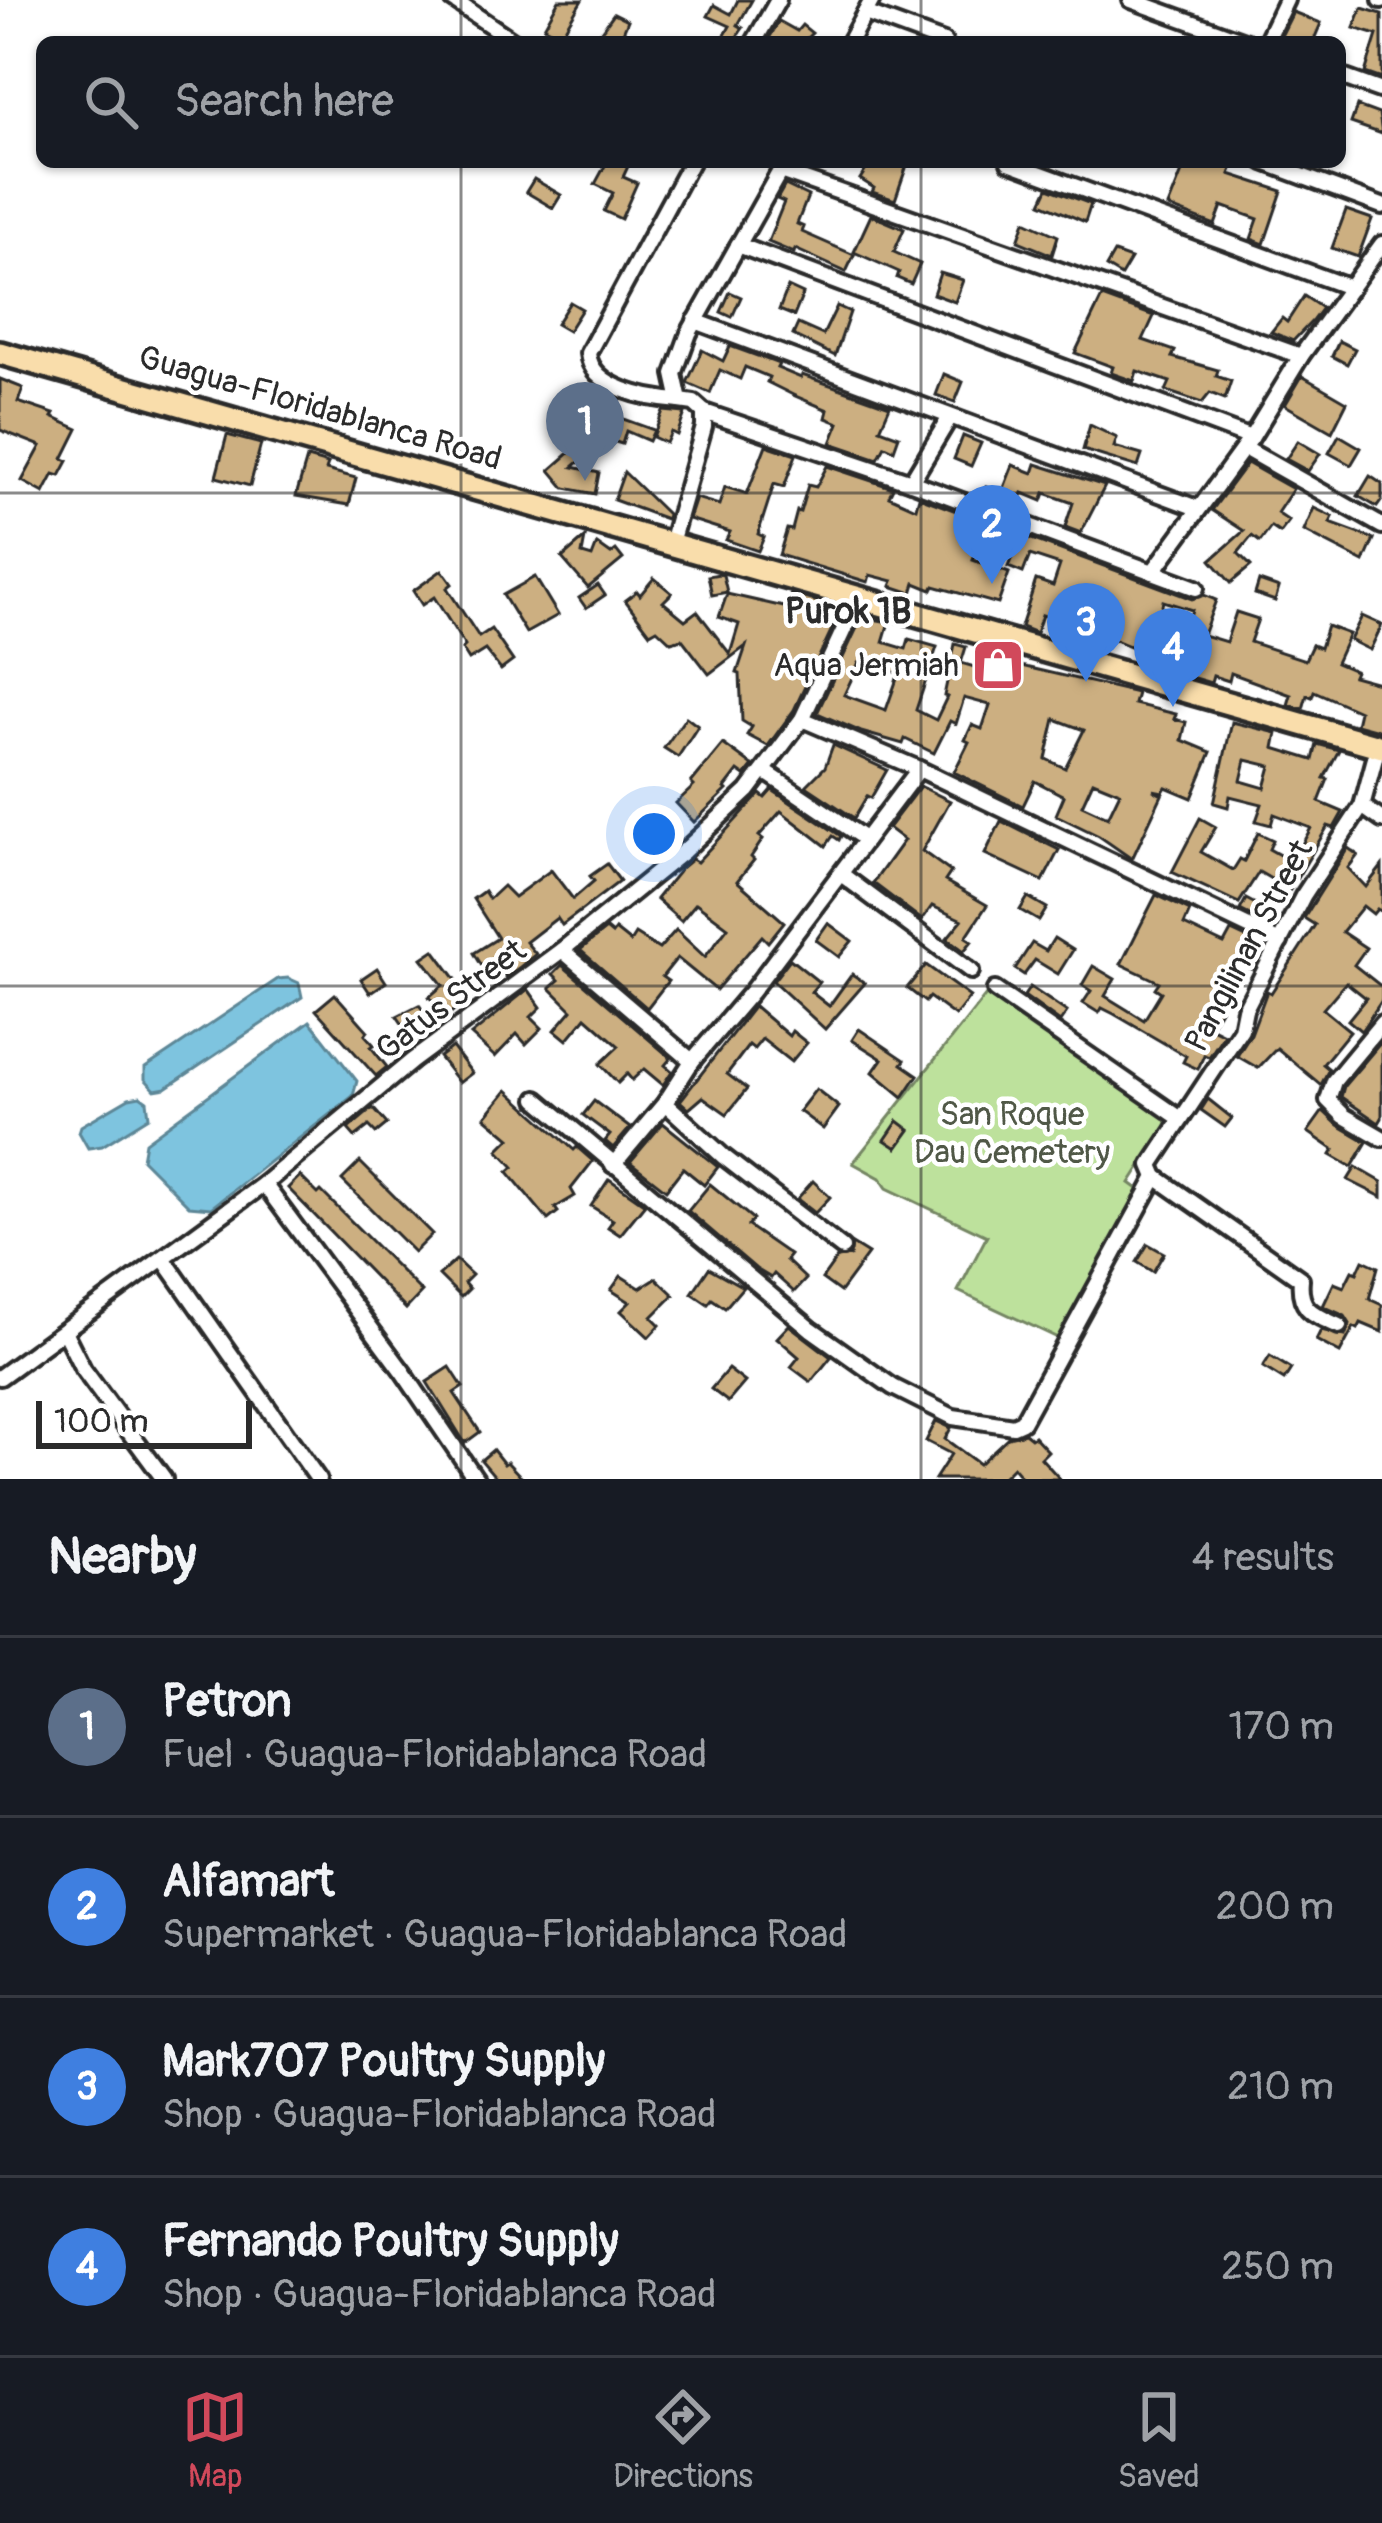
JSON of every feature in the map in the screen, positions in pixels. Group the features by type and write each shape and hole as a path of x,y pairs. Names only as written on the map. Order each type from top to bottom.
{"main road":[{"name":"Guagua-Floridablanca Road","path":"0,352 1380,747"}],"street":[{"path":"453,0 506,36"},
{"path":"757,36 778,0"},
{"path":"1131,0 1230,36"},
{"path":"1268,36 1286,0"},
{"path":"852,36 868,6 931,36"},
{"path":"1346,78 1382,91"},
{"path":"688,168 588,352 596,375 642,396 694,403 704,412 911,482 1196,588"},
{"path":"680,401 674,374 695,321 781,168"},
{"path":"787,168 1301,356"},
{"path":"1026,168 1351,288"},
{"path":"1280,168 1382,206"},
{"path":"737,244 1248,443 1382,526"},
{"path":"1153,572 1248,443 1301,356 1382,244"},
{"path":"695,321 1196,508"},
{"path":"671,543 704,428 704,412"},
{"path":"911,482 950,417"},
{"name":"Gatus Street","path":"0,1377 264,1184 412,1061 562,950 684,851 748,791 802,718 859,597"},
{"path":"802,718 1280,942"},
{"name":"Pangilinan Street","path":"613,1165 811,1329 893,1388 953,1417 1012,1426 1022,1422 1180,1119 1241,1029 1245,1009 1314,878 1361,806 1380,747"},
{"path":"537,1099 613,1165 752,992 919,769"},
{"path":"764,771 866,838"},
{"path":"1361,806 1382,820"},
{"path":"841,874 971,971"},
{"path":"562,950 692,1061"},
{"path":"995,990 1180,1119"},
{"path":"1382,1023 1334,1081 1328,1100 1344,1116 1382,1138"},
{"path":"665,1103 724,1157 842,1248"},
{"path":"1154,1171 1300,1279 1300,1300 1306,1311 1339,1327"},
{"path":"264,1184 404,1372 476,1479"},
{"path":"163,1258 318,1479"},
{"path":"64,1331 83,1369 164,1479"}],"green space":[{"name":"San Roque Dau Cemetery","path":"990,990 1168,1115 1166,1127 1130,1183 1141,1191 1060,1339 958,1291 987,1236 887,1188 880,1178 853,1163"}],"water":[{"path":"278,979 299,983 302,997 166,1088 155,1090 145,1079 145,1068"},
{"path":"310,1021 357,1081 353,1096 211,1208 189,1206 142,1159 145,1142"},
{"path":"140,1096 147,1101 149,1117 102,1146 88,1148 79,1132 81,1126"}],"building":[{"path":"559,0 582,0 561,35 544,27"},
{"path":"738,0 752,0 737,36 725,36 730,26 708,16 714,5 731,14"},
{"path":"1362,8 1382,14 1382,79 1365,73 1377,35 1354,28"},
{"path":"1293,12 1321,23 1316,36 1281,36"},
{"path":"614,13 628,20 621,36 597,36"},
{"path":"779,21 797,31 802,25 812,33 809,36 770,36"},
{"path":"1357,106 1379,114 1382,134 1351,123"},
{"path":"604,168 627,168 623,177 637,183 621,219 604,211 613,193 595,184"},
{"path":"867,168 906,168 895,200 872,192 874,188 860,179"},
{"path":"1184,168 1232,168 1230,174 1282,191 1264,244 1251,239 1258,219 1222,206 1215,225 1168,207"},
{"path":"534,179 561,195 553,208 526,192"},
{"path":"785,185 808,196 797,224 804,227 802,232 854,255 846,272 768,242 784,202 777,199"},
{"path":"1048,188 1091,204 1085,222 1041,203"},
{"path":"1346,210 1372,219 1358,257 1332,248"},
{"path":"871,215 904,229 894,252 920,264 911,284 897,278 899,272 854,252"},
{"path":"1025,221 1058,236 1052,255 1018,241"},
{"path":"1114,253 1131,259 1121,276 1106,267"},
{"path":"940,273 963,280 955,302 933,294"},
{"path":"788,287 803,294 794,316 779,310"},
{"path":"730,292 741,297 732,317 721,312"},
{"path":"1304,296 1322,308 1313,320 1293,341 1271,332 1282,318 1287,322"},
{"path":"1102,297 1154,316 1143,340 1175,351 1172,357 1218,370 1216,376 1231,381 1225,399 1210,393 1202,403 1166,391 1170,382 1137,371 1134,381 1111,373 1113,367 1075,353"},
{"path":"570,302 582,309 568,331 556,324"},
{"path":"837,306 850,312 835,356 793,335 798,324 823,335"},
{"path":"1339,341 1355,349 1347,364 1332,356"},
{"path":"730,346 779,364 777,368 801,378 890,406 880,429 899,436 894,450 885,446 878,459 831,443 839,423 826,418 828,410 745,367 740,379 720,370 710,393 687,383 702,350 723,361"},
{"path":"944,374 963,382 955,402 936,395"},
{"path":"1302,376 1347,402 1332,432 1285,405"},
{"path":"0,379 23,388 18,402 54,414 52,417 78,429 63,459 68,461 44,493 22,481 41,446 0,430"},
{"path":"598,410 654,430 649,441 626,431 622,444 590,434"},
{"path":"663,411 685,413 677,435 671,432 666,443 653,437"},
{"path":"1090,425 1117,438 1114,447 1142,455 1138,467 1083,450"},
{"path":"227,435 261,444 250,486 216,477"},
{"path":"1339,435 1361,448 1351,465 1329,453"},
{"path":"963,436 981,443 971,466 954,459"},
{"path":"583,441 592,451 573,467 599,473 595,494 565,488 550,470"},
{"path":"1298,441 1320,454 1308,471 1286,459"},
{"path":"766,445 796,455 784,487 774,484 758,534 764,537 758,551 726,540 730,532 689,519 696,498 719,505 725,487 747,494"},
{"path":"307,458 328,464 326,470 356,478 349,505 296,496"},
{"path":"1247,463 1293,489 1277,513 1289,521 1280,533 1271,527 1260,542 1252,536 1238,553 1251,566 1231,583 1211,560 1244,531 1212,510"},
{"path":"1036,464 1105,486 1081,533 1065,527 1073,503 1045,493 1042,501 1023,493 1017,509 982,497 986,487 1002,493 1013,465 1033,473"},
{"path":"827,466 893,488 889,496 916,508 919,497 1192,599 1204,595 1216,600 1203,635 1226,642 1236,612 1258,619 1250,642 1305,660 1312,645 1320,648 1327,626 1349,634 1336,663 1355,671 1353,676 1382,684 1382,731 1356,724 1359,711 1314,691 1312,697 1307,695 1303,709 1288,705 1291,695 1231,673 1229,681 1213,676 1211,683 1141,662 1144,652 1103,635 1099,649 1069,642 1075,626 1042,615 1036,633 1021,627 1036,580 1053,586 1060,565 1030,555 1023,573 1008,567 1016,547 983,534 973,560 1009,573 998,604 915,583 912,593 891,586 893,581 870,575 868,582 779,555 808,485 816,487","holes":["1163,601 1192,610 1183,634 1157,624"]},
{"path":"624,472 667,514 666,519 614,500"},
{"path":"1370,476 1382,484 1377,507 1358,496"},
{"path":"1314,508 1333,517 1330,523 1374,539 1364,562 1304,531"},
{"path":"585,538 582,554 592,557 597,544 611,554 616,550 623,559 588,588 562,558"},
{"path":"442,570 452,584 447,588 479,637 491,629 513,661 501,670 485,650 469,660 434,597 422,605 413,591"},
{"path":"719,574 727,592 712,595 708,576"},
{"path":"535,577 558,615 526,633 503,595"},
{"path":"654,578 672,593 663,602 685,620 697,611 730,654 739,624 719,617 727,594 784,607 791,594 833,606 828,624 833,627 794,710 768,746 747,735 752,727 742,721 737,673 746,646 709,674 682,639 671,642 657,629 650,633 625,600 637,591 640,595"},
{"path":"1259,581 1279,588 1275,601 1255,594"},
{"path":"598,585 605,595 586,608 579,598"},
{"path":"1362,616 1382,625 1370,650 1350,640"},
{"path":"862,617 889,622 883,642 906,649 909,639 937,647 916,710 936,720 947,697 955,644 966,647 961,663 991,672 1000,657 1013,660 1012,664 1137,693 1134,704 1176,714 1174,719 1186,722 1182,740 1211,752 1192,798 1166,787 1163,792 1153,790 1162,795 1132,859 1056,815 1064,796 1035,781 1023,806 954,772 972,725 982,729 990,705 964,698 956,724 950,721 934,753 905,739 903,744 861,732 817,713","holes":["859,663 899,673 886,710 844,695","1055,719 1084,730 1065,768 1046,759","1093,781 1120,792 1108,817 1082,805"]},
{"path":"686,717 698,726 678,757 664,748"},
{"path":"1232,722 1277,733 1274,748 1313,760 1317,744 1339,750 1324,778 1328,779 1319,802 1343,812 1334,828 1328,826 1290,890 1259,872 1239,903 1172,872 1200,818 1216,827 1201,852 1233,870 1240,859 1244,861 1258,833 1273,840 1269,849 1292,862 1311,828 1274,814 1271,825 1256,821 1262,804 1230,796 1228,807 1214,803","holes":["1246,760 1271,766 1265,788 1241,781"]},
{"path":"723,744 753,766 745,776 738,771 727,790 694,822 676,803"},
{"path":"833,745 887,770 854,818 806,786 825,767"},
{"path":"920,786 950,801 922,851 951,872 945,881 987,905 966,937 972,941 964,951 947,938 962,920 932,906 922,920 873,883 904,840 888,828"},
{"path":"772,790 841,836 839,840 833,836 826,846 781,811 759,836 763,839 751,857 754,860 737,881 784,922 768,942 762,936 716,990 677,958 662,977 668,981 647,1008 580,950 606,929 630,942 635,934 659,949 676,930 705,957 728,927 696,903 681,921 656,899 681,868 692,859 697,862 760,794 765,798"},
{"path":"1001,821 1059,850 1043,881 985,854"},
{"path":"1348,848 1358,855 1348,868 1366,887 1382,866 1382,912 1377,909 1373,914 1363,906 1342,932 1366,948 1354,965 1382,987 1382,1000 1361,1031 1348,1020 1366,998 1346,982 1323,1009 1350,1031 1323,1064 1329,1069 1321,1085 1277,1048 1258,1068 1237,1056 1267,991 1271,993 1315,925 1304,918"},
{"path":"607,864 620,881 562,925 557,918 526,942 536,954 506,977 492,959 482,966 474,953 498,938 473,899 484,891 489,899 503,886 514,897 551,870 573,899 594,881 590,876"},
{"path":"1156,895 1190,911 1184,925 1224,944 1231,931 1263,946 1251,969 1244,966 1210,1027 1224,1034 1198,1069 1183,1062 1186,1056 1114,1014 1102,1008 1099,1013 1083,1003 1091,991 1082,985 1093,966 1115,979 1105,996 1144,1020 1161,992 1155,988 1159,982 1121,964"},
{"path":"1028,897 1047,908 1039,921 1020,910"},
{"path":"1246,899 1276,915 1270,925 1240,910"},
{"path":"828,923 852,941 839,957 816,940"},
{"path":"1054,938 1073,950 1058,974 1035,960 1024,975 1015,969 1032,943 1046,951"},
{"path":"434,950 470,998 448,1015 429,997 443,985 422,958"},
{"path":"790,959 819,982 811,992 829,1006 852,974 865,983 825,1029 773,981"},
{"path":"562,965 671,1058 665,1065 672,1071 663,1085 644,1069 632,1080 627,1074 618,1083 600,1064 619,1046 586,1017 567,1040 555,1030 572,1010 550,988 559,980 553,974"},
{"path":"926,965 970,997 955,1016 907,988"},
{"path":"377,968 386,982 370,993 361,979"},
{"path":"1030,987 1067,1012 1060,1022 1024,996"},
{"path":"528,989 541,1007 531,1017 542,1028 526,1044 517,1034 495,1057 471,1035"},
{"path":"335,994 368,1031 365,1035 371,1047 387,1067 376,1076 316,1010"},
{"path":"419,1005 436,1026 414,1041 397,1016"},
{"path":"754,1006 789,1036 792,1031 807,1043 791,1062 762,1039 754,1049 749,1045 727,1074 747,1089 727,1114 703,1097 689,1109 680,1101"},
{"path":"859,1029 905,1060 902,1064 918,1075 903,1097 873,1072 882,1059 852,1040"},
{"path":"1382,1041 1379,1123 1341,1097 1344,1086"},
{"path":"452,1047 472,1073 459,1083 439,1057"},
{"path":"816,1089 839,1107 823,1129 799,1111"},
{"path":"507,1090 574,1150 577,1147 593,1161 571,1189 575,1196 555,1208 558,1212 548,1220 508,1172 514,1167 498,1150 510,1138 485,1117"},
{"path":"1208,1099 1232,1118 1225,1127 1201,1110"},
{"path":"594,1101 630,1128 613,1148 605,1141 610,1135 583,1115"},
{"path":"373,1108 387,1124 376,1133 369,1126 355,1137 348,1129"},
{"path":"1323,1111 1367,1142 1352,1167 1331,1155 1334,1150 1308,1132"},
{"path":"898,1121 910,1130 897,1148 885,1140"},
{"path":"663,1123 718,1167 704,1185 683,1168 666,1190 630,1162"},
{"path":"360,1162 432,1234 414,1252 342,1180"},
{"path":"1356,1167 1382,1182 1382,1197 1348,1180"},
{"path":"300,1176 422,1292 406,1309 288,1188"},
{"path":"609,1179 645,1204 620,1235 608,1227 613,1220 591,1206"},
{"path":"813,1181 830,1197 815,1213 797,1199"},
{"path":"710,1184 753,1219 748,1226 790,1255 786,1260 806,1279 794,1292 774,1274 771,1278 756,1269 688,1211"},
{"path":"852,1244 868,1254 840,1292 822,1279 837,1258 850,1256"},
{"path":"1148,1244 1164,1253 1153,1272 1137,1262"},
{"path":"456,1260 472,1275 461,1297 439,1275"},
{"path":"1363,1260 1378,1267 1369,1299 1382,1305 1382,1332 1361,1323 1340,1353 1316,1340 1321,1330 1345,1336 1350,1324 1345,1316 1323,1306 1334,1283 1344,1287"},
{"path":"709,1268 743,1287 725,1308 692,1293"},
{"path":"621,1276 640,1288 656,1278 674,1295 652,1317 660,1325 649,1337 621,1311 630,1302 611,1290"},
{"path":"789,1325 831,1357 811,1382 791,1367 799,1357 777,1338"},
{"path":"1270,1356 1291,1369 1284,1380 1263,1367"},
{"path":"450,1367 463,1387 454,1393 480,1432 465,1443 427,1382"},
{"path":"728,1369 745,1382 728,1402 711,1389"},
{"path":"936,1421 951,1428 945,1439 979,1464 1008,1437 1034,1436 1048,1451 1041,1458 1060,1479 1023,1479 1013,1467 1001,1479 935,1479 951,1454 926,1441"},
{"path":"493,1450 523,1479 497,1479 481,1460"}],"place":[{"name":"Petron","path":"585,481"},
{"name":"Alfamart","path":"992,584"},
{"name":"Aqua Jermiah","path":"998,665"},
{"name":"Mark707 Poultry Supply","path":"1086,682"},
{"name":"Fernando Poultry Supply","path":"1173,707"}],"district":[{"name":"Purok 1B","path":"848,611"}]}
